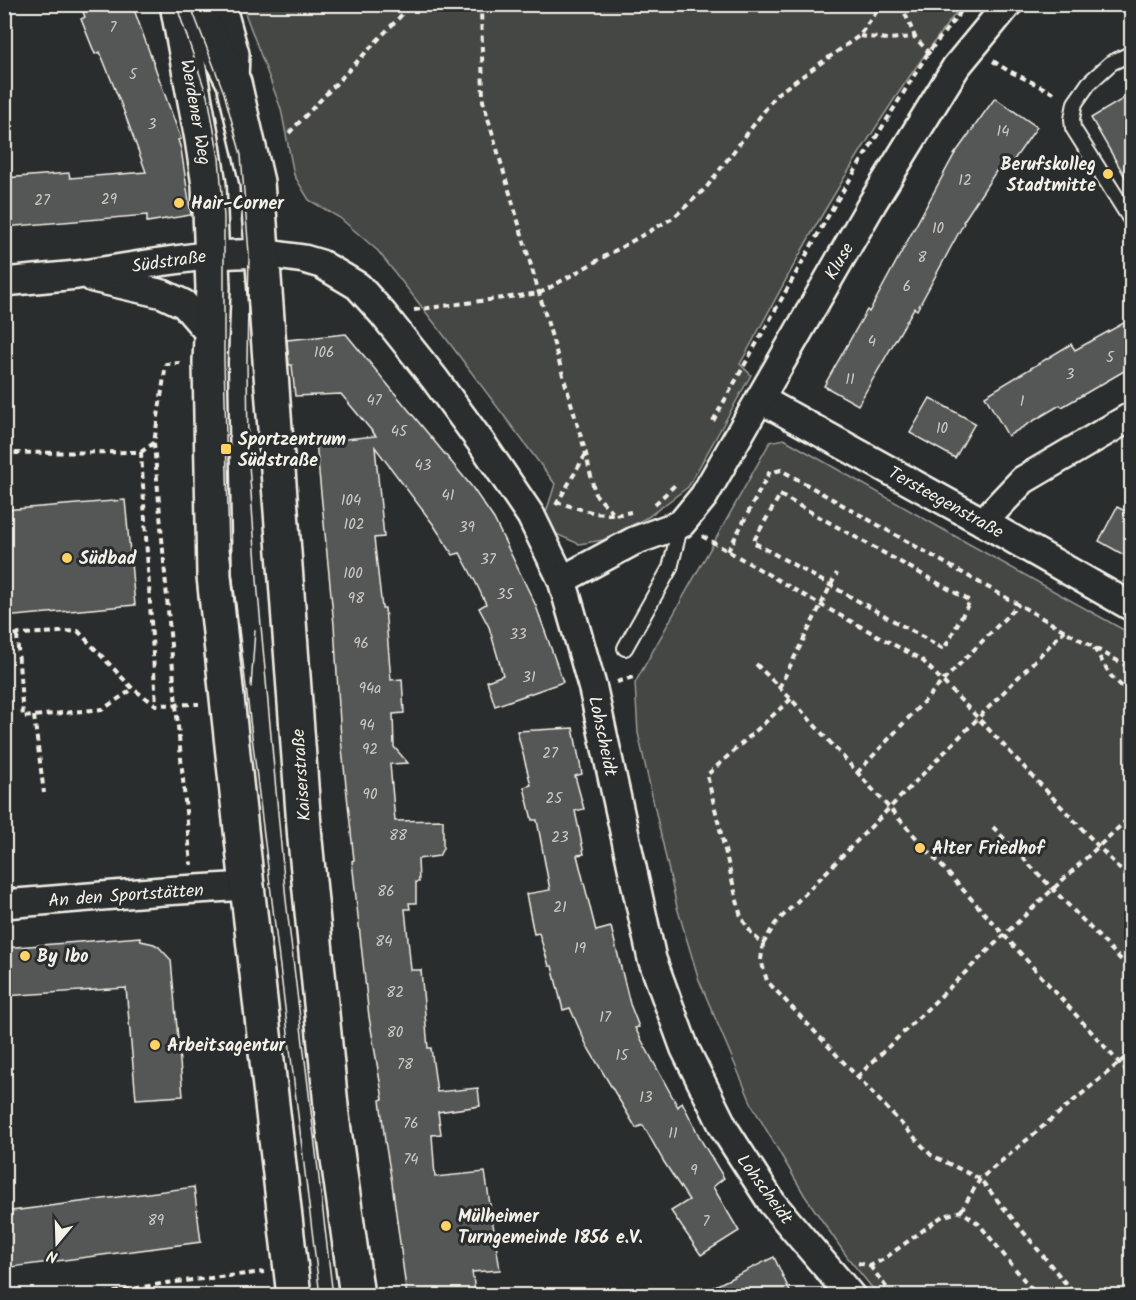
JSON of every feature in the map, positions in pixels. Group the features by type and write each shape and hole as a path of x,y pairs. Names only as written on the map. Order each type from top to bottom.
{"main road":[{"name":"Werdener Weg","path":"177,4 209,185 212,255"},
{"name":"Werdener Weg","path":"193,4 234,83 257,182 262,253"},
{"name":"Kaiserstraße","path":"262,253 305,840 332,1116 357,1296"},
{"path":"212,255 210,348 214,576 293,1283"}],"street":[{"path":"221,4 236,54 234,83"},
{"name":"Kluse","path":"681,525 704,496 873,202 964,57 1008,4"},
{"name":"Südstraße","path":"4,282 77,275 212,255 262,253"},
{"name":"Lohscheidt","path":"262,253 321,264 358,286 434,378 531,516 562,580 593,689 652,959 685,1049 724,1130 772,1203 851,1296"},
{"name":"Südstraße","path":"77,275 163,294 184,304 210,348"},
{"name":"Tersteegenstraße","path":"760,399 1131,607"},
{"path":"983,522 1023,480 1131,417"},
{"path":"562,580 634,541 681,525"},
{"name":"An den Sportstätten","path":"4,904 247,886"}],"lane":[{"path":"1131,53 1112,63 1089,83 1075,103 1072,119 1073,128 1131,222"},
{"name":"Kluse","path":"625,648 670,568 681,525"}],"path":[{"path":"290,133 412,4"},
{"path":"481,4 483,101 586,454 595,494 615,515"},
{"path":"383,314 540,293 673,218 706,188 777,94 859,36 882,4"},
{"path":"901,4 915,38 928,53 964,57 1007,70 1075,103"},
{"path":"859,36 887,39 915,38"},
{"path":"193,890 154,443 166,364 210,348"},
{"path":"4,453 141,452 154,443"},
{"path":"141,452 156,705"},
{"path":"554,511 556,502 586,454"},
{"path":"728,551 769,473 781,470 1131,669"},
{"path":"650,508 680,481"},
{"path":"780,495 970,601 944,649 831,586 753,542 780,495"},
{"path":"556,502 595,513 615,515 633,511"},
{"path":"709,540 922,660 1131,882"},
{"path":"779,688 837,573"},
{"path":"857,773 1019,604"},
{"path":"1065,630 775,924 763,944 760,960 767,981 931,1155 980,1179 1076,1296"},
{"path":"4,635 78,631 134,689 156,705 227,703"},
{"path":"17,635 23,717 103,709 134,689"},
{"path":"1094,647 1111,676 1131,696"},
{"path":"756,664 791,699 1131,1077"},
{"path":"763,944 752,934 741,917 707,775 791,699"},
{"path":"34,716 44,793"},
{"path":"857,1077 1131,815"},
{"path":"993,827 1131,971"},
{"path":"870,1266 884,1259 941,1217 961,1211 980,1179 1131,1052"},
{"path":"961,1211 979,1224 1037,1296"},
{"path":"854,1262 870,1266 893,1296"},
{"path":"93,1296 166,1283 234,1275 293,1283"}],"shaded area":[{"path":"242,5 962,5 924,55 889,107 812,233 740,364 751,375 688,487 648,517 603,540 579,544 556,534 544,519 555,484 378,251 340,218 309,200 294,175 281,109"},
{"name":"Alter Friedhof","path":"784,439 1131,634 1131,1295 878,1295 848,1258 805,1196 753,1107 699,980 677,907 638,733 635,683 770,442"}],"building":[{"path":"80,4 132,4 181,139 178,140 191,215 147,222 147,215 4,227 4,178 69,173 70,178 146,172 100,52 95,54 81,19 85,17"},
{"path":"1131,94 1131,187 1091,118"},
{"path":"995,98 1037,127 1011,164 1004,159 963,222 917,310 914,308 858,405 824,386 867,310 869,312 954,155"},
{"path":"1131,319 1131,367 1008,436 985,396 1071,344 1075,350"},
{"path":"346,334 472,487 494,519 536,606 563,682 495,706 487,681 503,675 489,627 479,608 486,604 460,553 453,555 433,524 375,447 384,537 374,538 382,608 385,608 391,680 402,679 404,713 393,714 394,747 408,763 390,764 395,821 443,820 443,848 439,856 418,859 419,882 416,882 416,903 409,903 410,909 405,909 411,970 421,970 428,1048 431,1048 437,1092 478,1088 480,1106 438,1112 441,1134 432,1135 435,1177 485,1172 500,1270 472,1272 476,1296 407,1296 385,1141 380,1100 383,1099 369,1017 352,861 354,860 341,739 334,625 316,442 376,436 341,394 295,396 287,340"},
{"path":"930,398 975,423 955,458 910,433"},
{"name":"Südbad","path":"125,500 135,605 4,617 4,510"},
{"path":"1117,507 1131,514 1131,559 1099,541"},
{"path":"573,728 582,774 575,776 584,809 575,811 584,854 577,855 596,931 611,927 630,1004 639,1027 635,1028 678,1107 682,1102 702,1142 724,1178 713,1187 739,1231 701,1255 671,1211 689,1200 643,1125 636,1128 587,1046 570,1008 563,1010 552,966 549,966 539,933 534,934 526,894 550,890 537,820 532,820 524,787 531,785 517,731"},
{"name":"Arbeitsagentur","path":"140,937 141,941 159,947 171,960 183,1096 136,1099 126,988 4,996 4,948"},
{"path":"194,1187 201,1242 4,1268 4,1212"},
{"path":"774,1257 792,1296 695,1296"}],"tram line":[{"path":"176,4 209,102 219,158 224,217 224,361 229,547 320,1296"},
{"path":"190,4 224,93 241,155 249,253 248,450 258,593 286,900 333,1296"},
{"path":"251,687 255,630"}],"place":[{"name":"Berufskolleg Stadtmitte","path":"1108,174"},
{"name":"Hair-Corner","path":"179,203"},
{"name":"Sportzentrum Südstraße","path":"226,449"},
{"name":"Südbad","path":"67,558"},
{"name":"Alter Friedhof","path":"920,848"},
{"name":"By Ibo","path":"25,956"},
{"name":"Arbeitsagentur","path":"155,1045"},
{"name":"Mülheimer Turngemeinde 1856 e.V.","path":"446,1226"}]}
